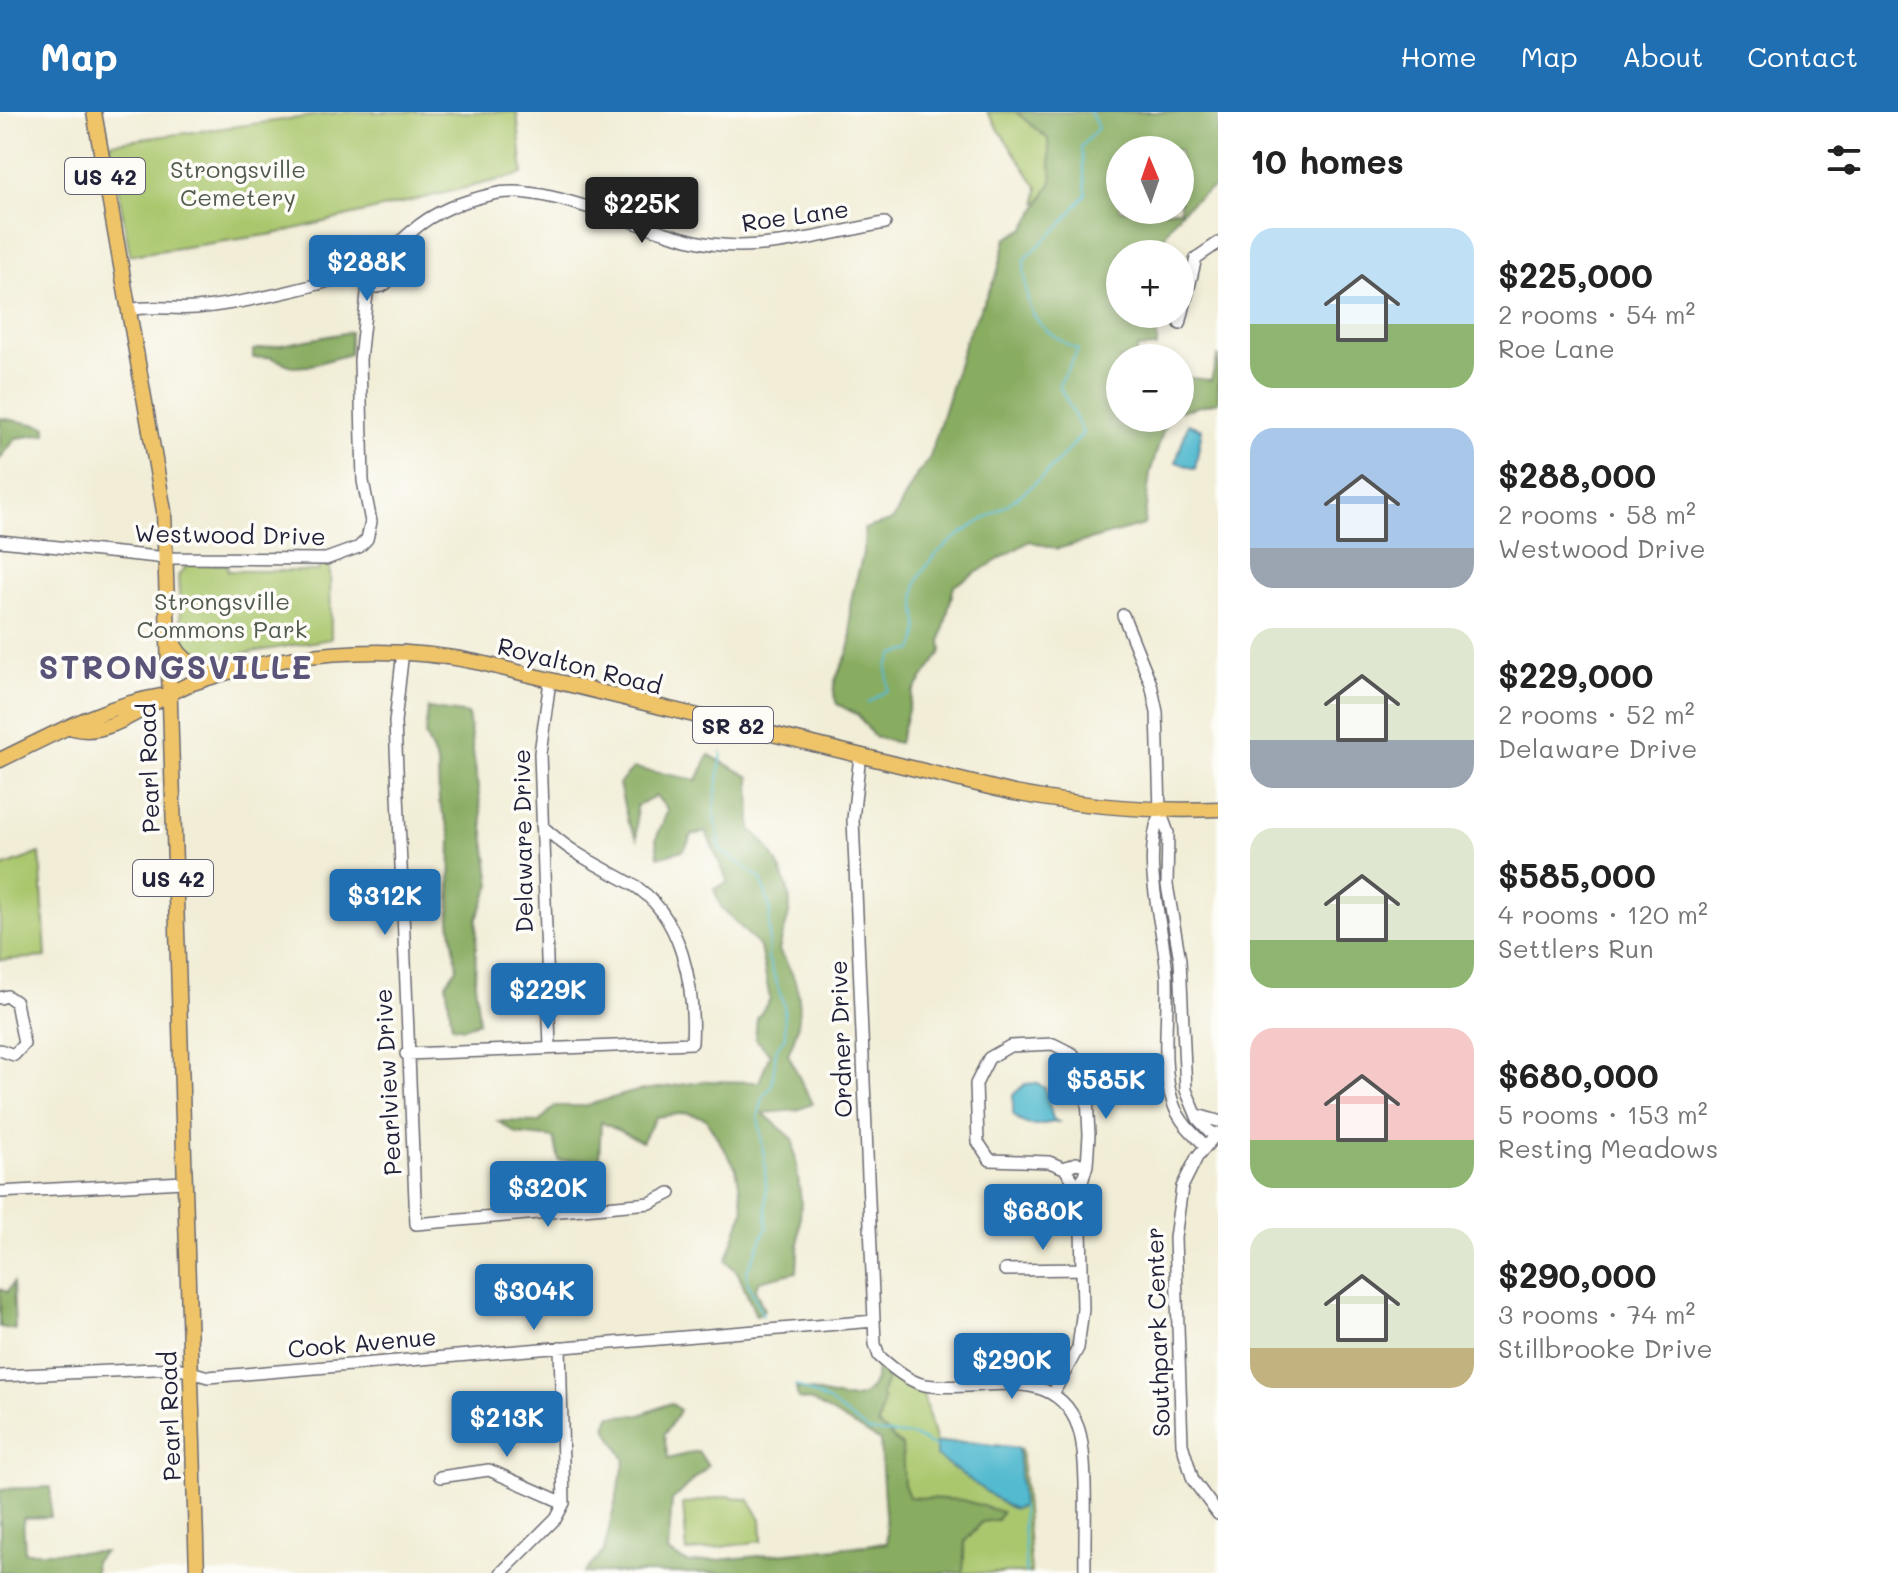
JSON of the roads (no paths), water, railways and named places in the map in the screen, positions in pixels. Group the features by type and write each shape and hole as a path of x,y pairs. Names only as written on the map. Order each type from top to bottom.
{"main road":[{"name":"Pearl Road","path":"94,112 158,466 167,558 168,695 197,1573"},
{"path":"167,626 177,653 191,665 246,670"},
{"name":"Royalton Road","path":"0,760 73,728 83,732 144,712 190,684 335,654 403,651 450,656 1067,804 1160,811 1218,809"}],"street":[{"name":"Roe Lane","path":"379,259 437,213 468,200 509,192 548,196 647,229 713,245 762,245 885,223"},
{"path":"1194,266 1196,258 1218,243"},
{"path":"337,279 371,284 388,282 398,246"},
{"path":"128,310 159,305 197,307 337,279 364,268 369,261 379,259 391,270"},
{"path":"364,268 371,284"},
{"name":"Westwood Drive","path":"0,541 167,558 326,559 364,543 371,522 363,481 360,347 371,284"},
{"path":"1123,615 1157,706 1160,811 1152,833 1153,875 1167,975 1171,1094 1183,1122 1206,1146"},
{"name":"Pearlview Drive","path":"403,651 395,722 406,1054 416,1224 650,1203 670,1193"},
{"name":"Delaware Drive","path":"550,681 540,753 550,1048"},
{"name":"Ordner Drive","path":"860,755 853,819 874,1321 879,1356 921,1384 1017,1384 1053,1394"},
{"name":"Southpark Center","path":"1160,811 1168,833 1168,890 1180,960 1185,1086 1197,1115 1216,1134 1184,1180 1176,1212 1180,1422 1183,1452 1191,1475 1218,1514"},
{"path":"406,1054 692,1043 693,1017 687,978 671,925 652,900 631,884 573,854 542,826"},
{"path":"0,998 7,996 16,1002 24,1044 14,1055 0,1050"},
{"path":"1080,1189 1064,1168 1049,1162 990,1160 978,1142 976,1084 989,1058 1010,1046 1053,1044 1073,1054 1086,1077 1087,1165 1080,1189 1083,1309 1078,1348 1053,1394 1073,1416 1081,1437 1085,1573"},
{"path":"1197,1115 1218,1121"},
{"path":"1064,1168 1076,1163 1087,1165"},
{"path":"0,1192 183,1182"},
{"path":"1005,1270 1082,1269"},
{"name":"Cook Avenue","path":"0,1376 177,1368 208,1377 874,1321"},
{"path":"501,1573 556,1518 564,1503 560,1347"},
{"path":"440,1477 489,1470 564,1503"}],"water":[{"path":"1194,426 1202,429 1195,469 1176,462 1185,432 1194,432"},
{"path":"1037,1083 1045,1088 1053,1119 1058,1122 1029,1125 1013,1114 1013,1095 1025,1084"},
{"path":"968,1442 1018,1448 1022,1506 1014,1509 1005,1505 936,1456 936,1443"}],"waterway":[{"path":"867,703 888,690 887,666 894,654 913,650 917,641 915,593 929,562 962,533 1032,486 1083,433 1059,385 1078,350 1049,333 1033,315 1026,291 1024,259 1061,225 1086,194 1081,147 1098,128 1090,112"},
{"path":"722,753 714,807 720,850 761,879 770,908 768,958 784,1005 785,1037 776,1050 772,1086 764,1095 758,1116 765,1163 767,1227 747,1271 748,1283 763,1316"},
{"path":"795,1385 830,1402 868,1431 914,1436 935,1447"},
{"path":"1022,1506 1026,1573"}],"district":[{"name":"STRONGSVILLE","path":"176,666"}],"park label":[{"name":"Strongsville Cemetery","path":"238,182"},
{"name":"Strongsville Commons Park","path":"222,614"}]}
